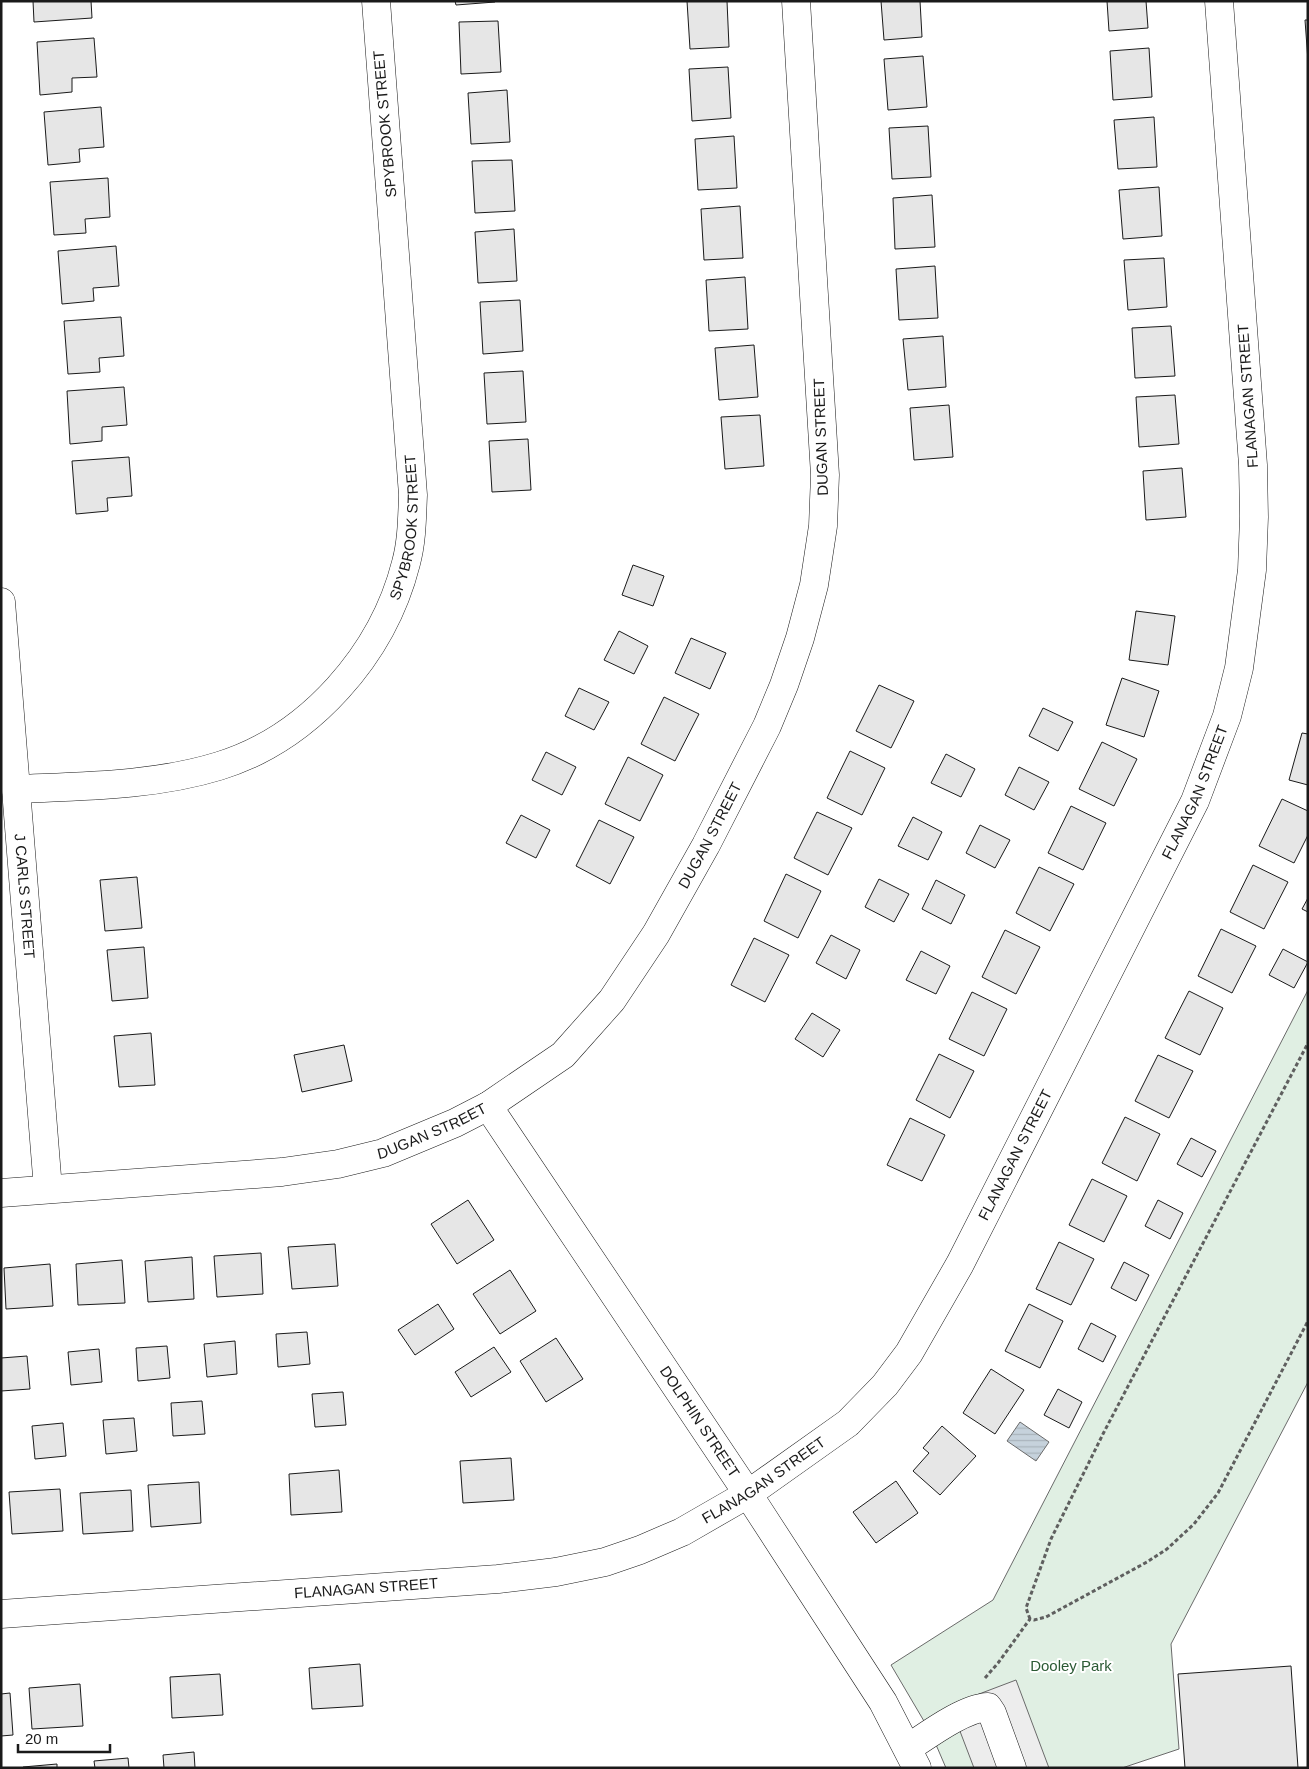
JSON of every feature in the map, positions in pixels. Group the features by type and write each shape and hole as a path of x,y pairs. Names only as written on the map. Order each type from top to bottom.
{"street":[{"name":"SPYBROOK STREET","path":"16,790 157,780 218,767 242,758 290,730 323,703 367,650 383,623 396,595 407,562 412,528 413,495 376,1"},
{"name":"DUGAN STREET","path":"1,1193 282,1172 338,1164 383,1153 419,1140 488,1106 563,1055 612,1000 656,934 767,726 784,685 800,638 814,585 823,526 825,475 796,1"},
{"name":"FLANAGAN STREET","path":"1,1614 488,1580 556,1572 604,1562 640,1550 682,1532 748,1494 848,1423 885,1385 909,1353 933,1315 1170,855 1199,793 1227,716 1246,624 1252,570 1254,517 1253,465 1219,1"},
{"name":"J CARLS STREET","path":"1,602 48,1189"},
{"name":"DOLPHIN STREET","path":"488,1106 748,1494 883,1702 912,1758"},
{"path":"912,1758 949,1723 975,1710 988,1707 992,1713 1012,1768"}],"path":[{"path":"1030,1618 1026,1608 1051,1539 1104,1432 1308,1043"},
{"path":"1030,1618 1034,1620 1046,1618 1122,1576 1167,1549 1194,1524 1218,1493 1308,1321"},
{"path":"978,1684 998,1663 1030,1618"}],"green space":[{"name":"Dooley Park","path":"1308,990 1308,1382 1171,1644 1179,1749 1122,1768 946,1768 931,1733 891,1665 993,1600"}],"shaded area":[{"path":"1020,1422 1049,1442 1036,1461 1007,1441"},
{"path":"1016,1680 1049,1768 974,1768 950,1705"}],"building":[{"path":"33,1 91,1 92,18 34,22"},
{"path":"455,1 495,1 495,2 456,5"},
{"path":"687,1 727,1 729,47 690,49"},
{"path":"881,1 920,1 922,37 884,40"},
{"path":"1107,1 1146,1 1148,28 1109,31"},
{"path":"1305,20 1308,20 1308,61"},
{"path":"498,21 501,72 461,74 459,22"},
{"path":"94,38 97,77 72,78 72,92 40,95 37,42"},
{"path":"1149,48 1152,97 1113,100 1110,51"},
{"path":"923,56 927,107 888,110 884,59"},
{"path":"728,67 731,118 692,121 689,69"},
{"path":"507,90 510,142 471,144 468,93"},
{"path":"101,107 104,147 79,149 80,162 48,165 44,112"},
{"path":"1154,117 1157,167 1118,169 1114,120"},
{"path":"928,126 931,177 892,179 889,128"},
{"path":"734,136 737,188 698,190 695,139"},
{"path":"512,160 515,211 475,213 472,161"},
{"path":"108,178 110,217 85,219 86,233 54,235 50,182"},
{"path":"1159,187 1162,236 1123,239 1119,190"},
{"path":"932,195 935,247 895,249 893,198"},
{"path":"740,206 743,258 704,260 701,209"},
{"path":"514,229 517,281 478,283 475,232"},
{"path":"116,246 119,286 93,288 94,301 62,304 58,251"},
{"path":"1164,258 1167,307 1128,310 1124,260"},
{"path":"935,266 938,318 899,320 896,269"},
{"path":"745,277 748,329 709,331 706,280"},
{"path":"520,300 523,351 483,354 480,302"},
{"path":"121,317 124,356 99,358 100,372 68,374 64,321"},
{"path":"1171,326 1175,376 1135,378 1132,328"},
{"path":"943,336 946,387 908,390 903,339"},
{"path":"754,345 758,397 719,400 715,348"},
{"path":"523,371 526,422 487,424 484,373"},
{"path":"124,387 127,425 102,427 102,441 70,444 67,391"},
{"path":"1175,395 1179,444 1139,447 1136,397"},
{"path":"949,405 953,457 914,460 910,408"},
{"path":"760,415 764,466 725,469 721,417"},
{"path":"528,439 531,490 492,492 489,441"},
{"path":"129,457 132,496 107,498 108,511 76,514 72,461"},
{"path":"1182,468 1186,517 1146,520 1143,471"},
{"path":"633,565 664,576 653,606 622,595"},
{"path":"1136,611 1175,616 1168,665 1129,660"},
{"path":"619,631 648,646 634,674 604,660"},
{"path":"691,638 726,653 710,689 675,673"},
{"path":"1122,678 1159,691 1144,737 1106,725"},
{"path":"879,685 914,701 891,748 856,731"},
{"path":"579,688 609,702 594,730 565,716"},
{"path":"664,697 699,714 675,761 641,744"},
{"path":"1043,708 1073,722 1058,751 1029,736"},
{"path":"1302,733 1308,734 1308,785 1289,780"},
{"path":"1102,742 1137,759 1114,806 1079,789"},
{"path":"850,751 885,768 862,815 827,798"},
{"path":"546,752 576,767 562,795 532,780"},
{"path":"946,754 975,769 961,797 931,783"},
{"path":"628,757 663,775 640,821 605,804"},
{"path":"1019,767 1049,782 1034,810 1005,795"},
{"path":"1282,799 1308,811 1308,835 1294,863 1259,846"},
{"path":"1071,806 1106,823 1083,870 1048,853"},
{"path":"817,812 852,828 828,875 794,858"},
{"path":"521,815 550,830 536,858 506,843"},
{"path":"913,817 942,832 928,860 898,846"},
{"path":"599,820 634,837 610,884 576,866"},
{"path":"980,825 1010,840 995,868 966,853"},
{"path":"1253,865 1288,882 1264,929 1230,912"},
{"path":"1039,867 1074,884 1050,931 1016,913"},
{"path":"786,874 821,891 798,938 764,921"},
{"path":"137,877 142,928 105,931 100,880"},
{"path":"879,879 909,894 894,922 865,907"},
{"path":"936,880 965,895 951,924 922,909"},
{"path":"1308,898 1308,912 1302,909"},
{"path":"1221,929 1256,946 1232,993 1198,976"},
{"path":"1005,930 1040,947 1016,994 982,977"},
{"path":"831,935 860,950 846,979 816,963"},
{"path":"754,938 789,955 765,1002 731,985"},
{"path":"144,947 148,998 112,1001 107,950"},
{"path":"1283,949 1308,962 1294,988 1269,975"},
{"path":"921,951 950,966 936,994 906,980"},
{"path":"1189,991 1223,1008 1200,1055 1165,1038"},
{"path":"972,992 1007,1009 984,1056 949,1039"},
{"path":"812,1013 840,1030 823,1057 795,1039"},
{"path":"151,1033 155,1085 119,1087 114,1036"},
{"path":"344,1045 352,1081 302,1092 294,1055"},
{"path":"939,1054 974,1071 950,1118 916,1100"},
{"path":"1158,1055 1193,1071 1169,1118 1135,1101"},
{"path":"1125,1117 1160,1134 1137,1181 1102,1163"},
{"path":"910,1118 945,1135 922,1181 887,1165"},
{"path":"1191,1138 1216,1151 1202,1177 1177,1164"},
{"path":"1092,1179 1127,1196 1104,1242 1069,1225"},
{"path":"468,1200 494,1240 457,1264 431,1224"},
{"path":"1158,1200 1183,1213 1170,1239 1145,1226"},
{"path":"1059,1242 1094,1259 1071,1305 1036,1289"},
{"path":"335,1244 338,1286 292,1289 288,1247"},
{"path":"261,1253 263,1294 217,1297 214,1256"},
{"path":"192,1257 194,1299 148,1302 145,1261"},
{"path":"122,1260 125,1303 78,1305 76,1264"},
{"path":"1124,1262 1149,1275 1136,1301 1111,1288"},
{"path":"50,1264 53,1306 6,1309 4,1268"},
{"path":"510,1270 536,1311 500,1334 473,1294"},
{"path":"438,1304 454,1329 415,1355 398,1330"},
{"path":"1029,1304 1063,1321 1040,1368 1005,1351"},
{"path":"1091,1323 1116,1336 1103,1362 1078,1349"},
{"path":"307,1332 310,1364 278,1367 276,1334"},
{"path":"556,1338 583,1379 546,1402 520,1361"},
{"path":"235,1341 237,1374 207,1377 204,1344"},
{"path":"167,1346 170,1378 138,1381 136,1348"},
{"path":"494,1347 511,1372 471,1397 455,1372"},
{"path":"99,1349 102,1382 71,1385 68,1352"},
{"path":"27,1356 30,1389 1,1391 1,1358"},
{"path":"991,1369 1024,1390 995,1434 963,1413"},
{"path":"1058,1389 1082,1402 1069,1428 1044,1415"},
{"path":"343,1392 346,1425 315,1427 312,1394"},
{"path":"202,1401 205,1434 173,1436 171,1403"},
{"path":"134,1418 137,1451 106,1454 103,1420"},
{"path":"63,1423 66,1456 35,1459 32,1426"},
{"path":"942,1426 976,1456 940,1495 913,1471 929,1453 923,1448"},
{"path":"511,1458 514,1500 463,1503 460,1461"},
{"path":"339,1470 342,1512 291,1515 289,1474"},
{"path":"896,1481 918,1513 876,1543 853,1512"},
{"path":"199,1482 201,1523 151,1527 148,1485"},
{"path":"60,1489 63,1531 12,1534 9,1492"},
{"path":"131,1490 133,1531 83,1534 80,1493"},
{"path":"360,1664 363,1706 312,1709 309,1668"},
{"path":"1291,1666 1298,1768 1185,1768 1178,1674"},
{"path":"220,1674 223,1715 172,1718 170,1677"},
{"path":"80,1684 83,1726 32,1729 29,1688"},
{"path":"10,1693 13,1735 1,1736 1,1694"},
{"path":"194,1752 195,1768 164,1768 163,1755"},
{"path":"128,1758 129,1768 95,1768 94,1761"},
{"path":"57,1764 57,1768 23,1768 23,1767"}]}
